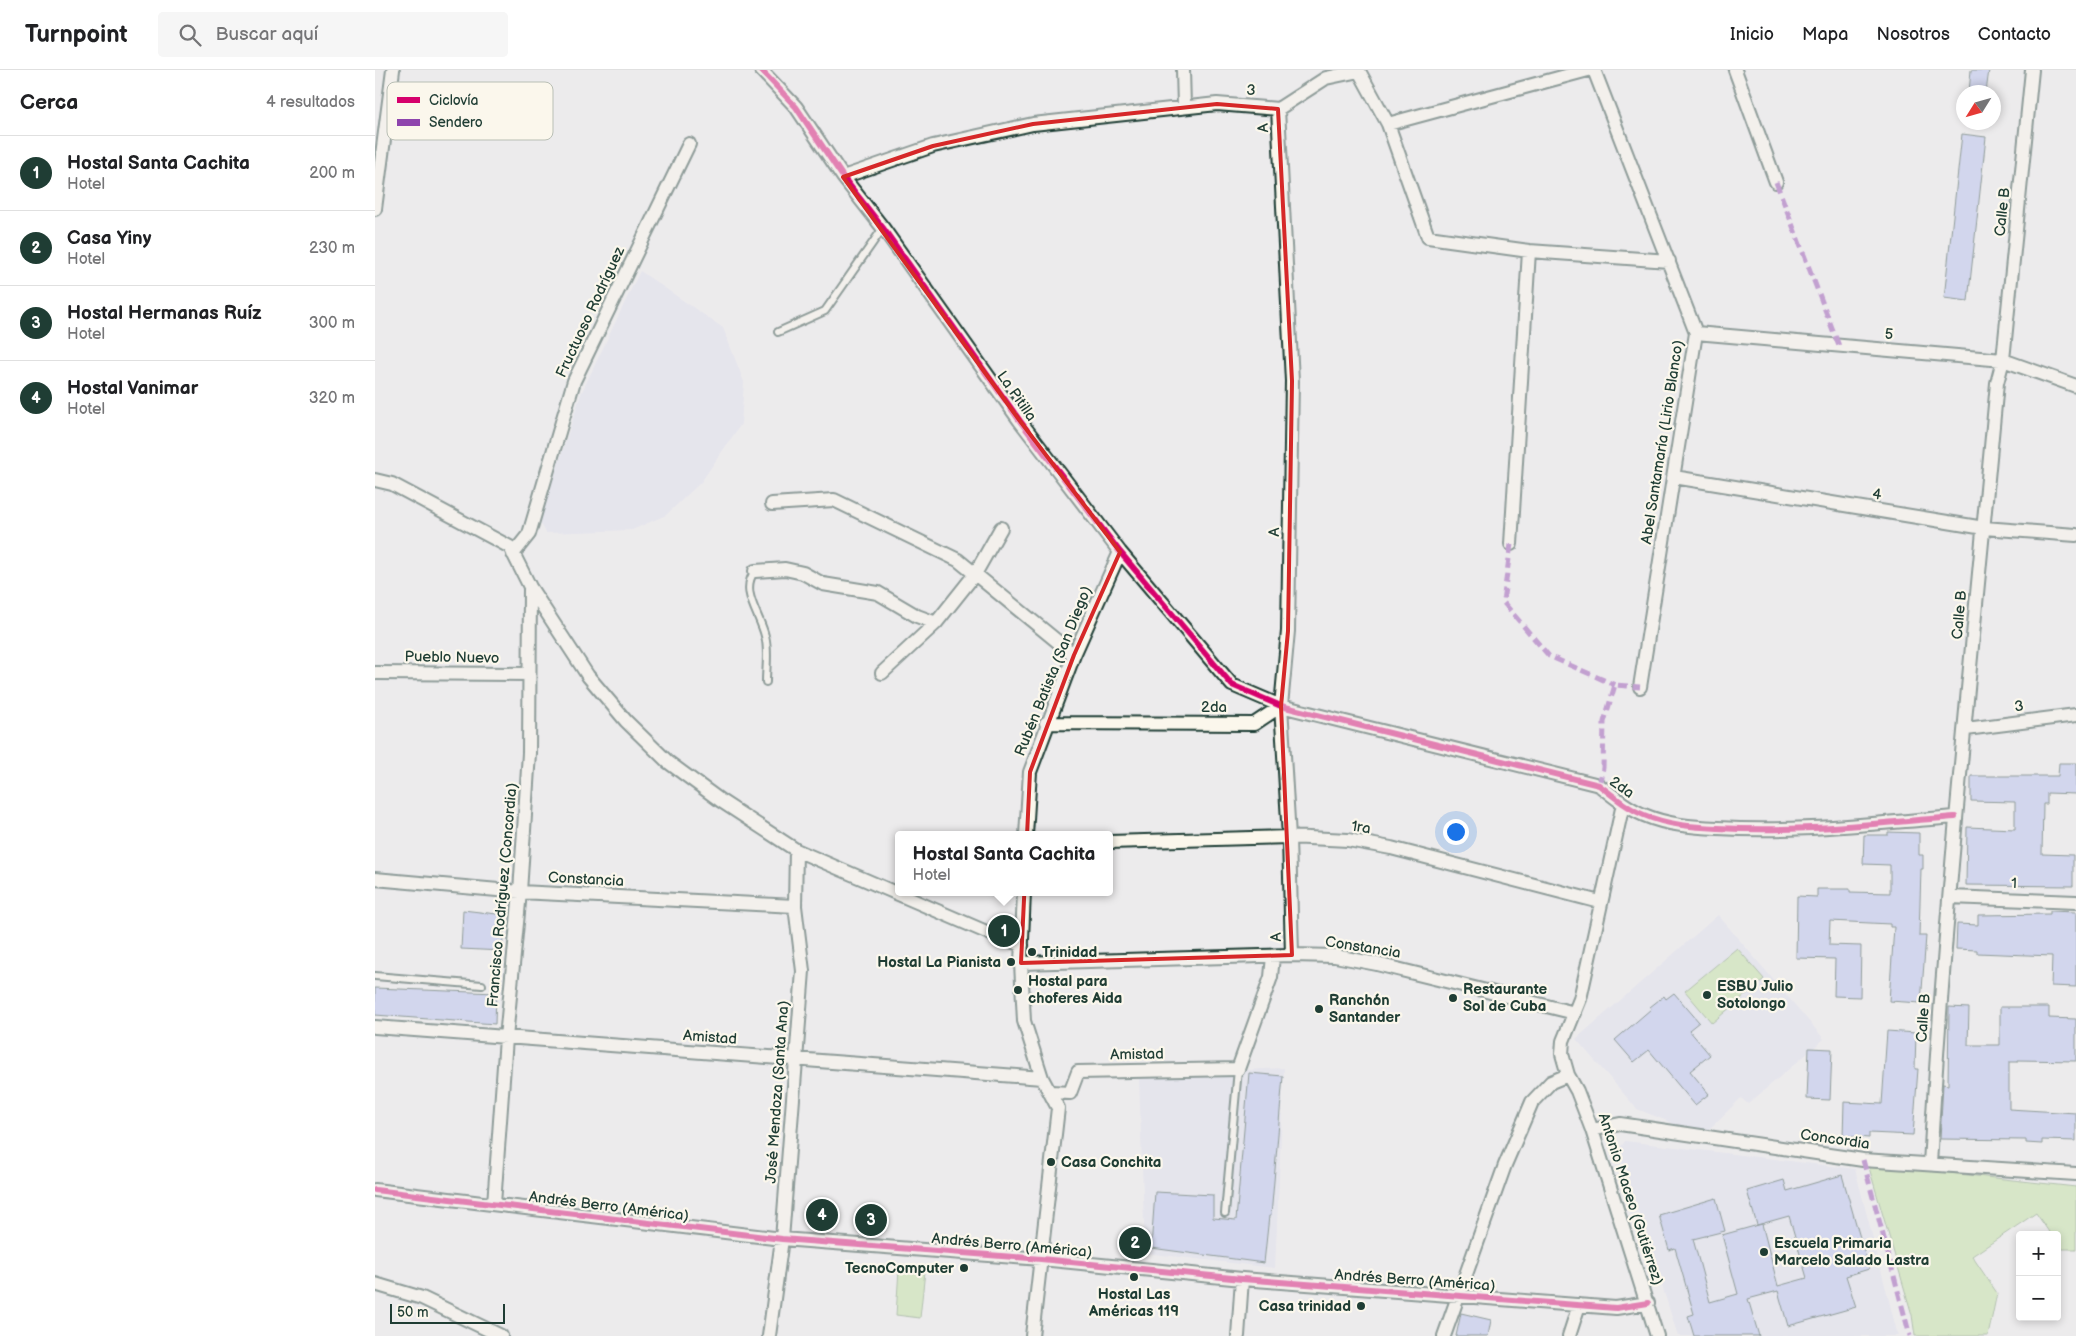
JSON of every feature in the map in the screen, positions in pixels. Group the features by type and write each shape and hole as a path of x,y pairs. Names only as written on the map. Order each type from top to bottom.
{"street":[{"name":"La Pitilla","path":"761,70 796,107 843,176 883,228 1019,421 1120,552 1232,685 1281,706"},
{"path":"1183,70 1184,106"},
{"path":"1388,124 1588,70"},
{"name":"Abel Santamaría (Lirio Blanco)","path":"1594,70 1669,261 1695,333 1640,687"},
{"path":"1735,70 1776,182"},
{"name":"Calle B","path":"1930,1164 1939,1012 1950,897 1955,817 1966,729 1997,383 2003,360 2032,70"},
{"path":"1278,109 1325,74 1359,71 1388,124 1427,237 1529,251 1669,261"},
{"name":"3","path":"843,176 933,146 1033,124 1184,106 1217,104 1278,109"},
{"name":"A","path":"1278,109 1293,381 1288,632 1281,706 1289,837 1292,955"},
{"path":"375,209 387,116"},
{"name":"Fructuoso Rodríguez","path":"513,554 529,534 574,381 689,144"},
{"path":"1511,544 1529,251"},
{"name":"5","path":"1695,333 2003,360 2076,386"},
{"name":"4","path":"1673,477 1983,528 2076,534"},
{"path":"375,480 392,484 509,547 529,587 588,676 626,721 668,762 721,801 796,850 895,893"},
{"path":"772,504 834,500 959,560 1074,655"},
{"path":"882,673 936,623 975,574 1001,528"},
{"name":"Rubén Batista (San Diego)","path":"1026,831 1030,772 1046,723 1120,552"},
{"path":"755,571 785,569 803,574 823,584 878,593 917,616 936,623"},
{"name":"Francisco Rodríguez (Concordia)","path":"494,1204 506,1038 520,892 529,753 529,587"},
{"name":"Pueblo Nuevo","path":"375,673 529,674"},
{"name":"2da","path":"1046,723 1255,724 1281,706 1599,785 1623,804 1644,815 1687,826 1743,830 1805,828 1955,817"},
{"name":"3","path":"1966,729 2076,715"},
{"path":"1444,1336 1505,1166 1532,1102 1551,1082 1568,1075 1562,1054 1563,1042 1580,999 1623,804"},
{"name":"1ra","path":"1113,842 1289,837 1348,840 1391,848 1601,902"},
{"name":"José Mendoza (Santa Ana)","path":"769,1336 782,1239 803,971 795,906 796,850"},
{"name":"Constancia","path":"375,878 520,892 795,906"},
{"path":"902,896 997,937 1022,945"},
{"path":"1024,896 1021,963 1024,1021 1042,1078 1058,1108 1032,1336"},
{"name":"1","path":"1950,897 2076,902"},
{"name":"Constancia","path":"1021,963 1292,955 1335,956 1377,964 1575,1013"},
{"path":"1238,1069 1271,976 1273,956"},
{"name":"Amistad","path":"375,1027 1042,1078"},
{"name":"Amistad","path":"1051,1092 1070,1093 1078,1072 1238,1069"},
{"name":"Antonio Maceo (Gutiérrez)","path":"1568,1075 1577,1091 1592,1130 1657,1336"},
{"name":"Concordia","path":"1592,1130 1620,1124 1863,1160 2076,1174"},
{"name":"Andrés Berro (América)","path":"375,1190 782,1239 1041,1259 1243,1279 1579,1306 1616,1308 1648,1303"},
{"path":"1238,1336 1243,1279"},
{"path":"375,1284 422,1298 501,1336"},
{"path":"1569,1336 1579,1306"}],"lane":[{"path":"778,332 825,311 883,228"},
{"path":"755,571 749,579 748,592 766,637 765,682"},
{"path":"375,976 482,985"},
{"path":"1225,1213 1238,1069"}],"highlighted area":[{"path":"1217,104 1278,109 1292,381 1288,631 1281,706 1292,955 1021,963 1030,772 1074,655 1120,552 1020,421 843,177 933,146 1033,124"}],"shaded area":[{"path":"640,271 723,328 744,382 741,424 701,482 666,515 632,530 546,533 540,521 581,394"},
{"name":"ESBU Julio Sotolongo","path":"1718,915 1824,1039 1748,1104 1741,1098 1703,1135 1637,1109 1576,1039"},
{"path":"1284,1068 1275,1268 1145,1253 1139,1076"},
{"name":"Escuela Primaria Marcelo Salado Lastra","path":"1625,1141 1855,1169 1898,1336 1678,1336 1619,1150"}],"green space":[{"path":"1737,948 1764,979 1712,1023 1685,991"},
{"path":"1868,1164 2076,1187 2076,1249 2061,1249 2061,1231 2048,1231 2036,1213 1972,1256 1997,1293 1988,1336 1915,1336 1912,1315"},
{"path":"899,1269 925,1271 920,1318 896,1315"}],"building":[{"path":"1971,70 1989,70 1987,85 1970,85"},
{"path":"1962,134 1986,137 1968,301 1944,298"},
{"path":"2059,763 2076,763 2076,794 2047,793 2047,804 2043,804 2042,854 2073,855 2073,886 1966,885 1967,827 2015,829 2015,802 1971,801 1971,776 2058,776"},
{"path":"1888,832 1919,833 1919,855 1923,855 1923,869 1921,869 1919,936 1926,936 1921,1003 1889,1001 1894,927 1890,927 1890,924 1830,921 1829,945 1861,946 1860,997 1834,996 1835,959 1796,958 1797,896 1817,897 1817,889 1850,889 1850,892 1890,893 1890,865 1863,864 1864,835 1888,835"},
{"path":"463,910 505,915 502,951 461,949"},
{"path":"2050,911 2076,912 2076,987 2051,986 2052,956 1977,953 1977,950 1956,949 1957,924 1978,925 1978,915 2050,914"},
{"path":"375,988 496,993 495,1024 375,1015"},
{"path":"1674,993 1699,1022 1689,1030 1710,1055 1690,1071 1709,1094 1695,1105 1649,1050 1634,1062 1615,1040 1651,1009 1650,1007 1664,996 1666,999"},
{"path":"1949,1007 1969,1008 1968,1045 2000,1045 2000,1007 2049,1007 2049,1018 2076,1019 2076,1061 2018,1060 2018,1062 2009,1062 2009,1109 2076,1113 2076,1141 2042,1140 2042,1144 2026,1143 2026,1140 1940,1139 1943,1084 1948,1085"},
{"path":"1887,1031 1916,1033 1915,1069 1918,1069 1913,1135 1869,1133 1869,1138 1843,1136 1844,1102 1882,1104"},
{"path":"1809,1048 1832,1049 1830,1100 1807,1099"},
{"path":"1249,1073 1283,1076 1271,1216 1269,1216 1264,1263 1151,1248 1155,1192 1213,1195 1213,1218 1236,1220"},
{"path":"1842,1175 1869,1269 1846,1276 1856,1307 1788,1326 1778,1291 1748,1299 1759,1336 1694,1336 1688,1316 1694,1314 1675,1248 1669,1250 1659,1215 1716,1198 1725,1231 1693,1239 1710,1302 1738,1294 1722,1235 1762,1224 1778,1286 1807,1278 1789,1216 1757,1225 1747,1191 1784,1180 1787,1191"},
{"path":"1461,1313 1491,1320 1488,1336 1456,1336"}],"marked path":[{"path":"1776,182 1839,346"},
{"path":"1511,544 1503,602 1549,656 1615,685"},
{"path":"1599,785 1603,768 1604,722 1615,685 1640,687"},
{"path":"1863,1160 1910,1336"}],"cycle path":[{"path":"761,70 796,107 843,177 883,228 1020,421 1120,552 1232,685 1281,706 1599,785 1638,812 1671,823 1709,828 1777,829 1836,827 1955,817"},
{"path":"375,1190 782,1239 1041,1259 1242,1279 1616,1308 1648,1303"}],"place":[{"name":"Hostal Santa Cachita","path":"1004,931"},
{"name":"Trinidad","path":"1032,952"},
{"name":"Hostal La Pianista","path":"1011,962"},
{"name":"Hostal para choferes Aida","path":"1018,990"},
{"name":"ESBU Julio Sotolongo","path":"1707,995"},
{"name":"Restaurante Sol de Cuba","path":"1453,998"},
{"name":"Ranchón Santander","path":"1319,1009"},
{"name":"Casa Conchita","path":"1051,1162"},
{"name":"Hostal Vanimar","path":"822,1215"},
{"name":"Hostal Hermanas Ruíz","path":"871,1220"},
{"name":"Casa Yiny","path":"1135,1243"},
{"name":"Escuela Primaria Marcelo Salado Lastra","path":"1764,1252"},
{"name":"TecnoComputer","path":"964,1268"},
{"name":"Hostal Las Américas 119","path":"1134,1277"},
{"name":"Casa trinidad","path":"1361,1306"}]}
